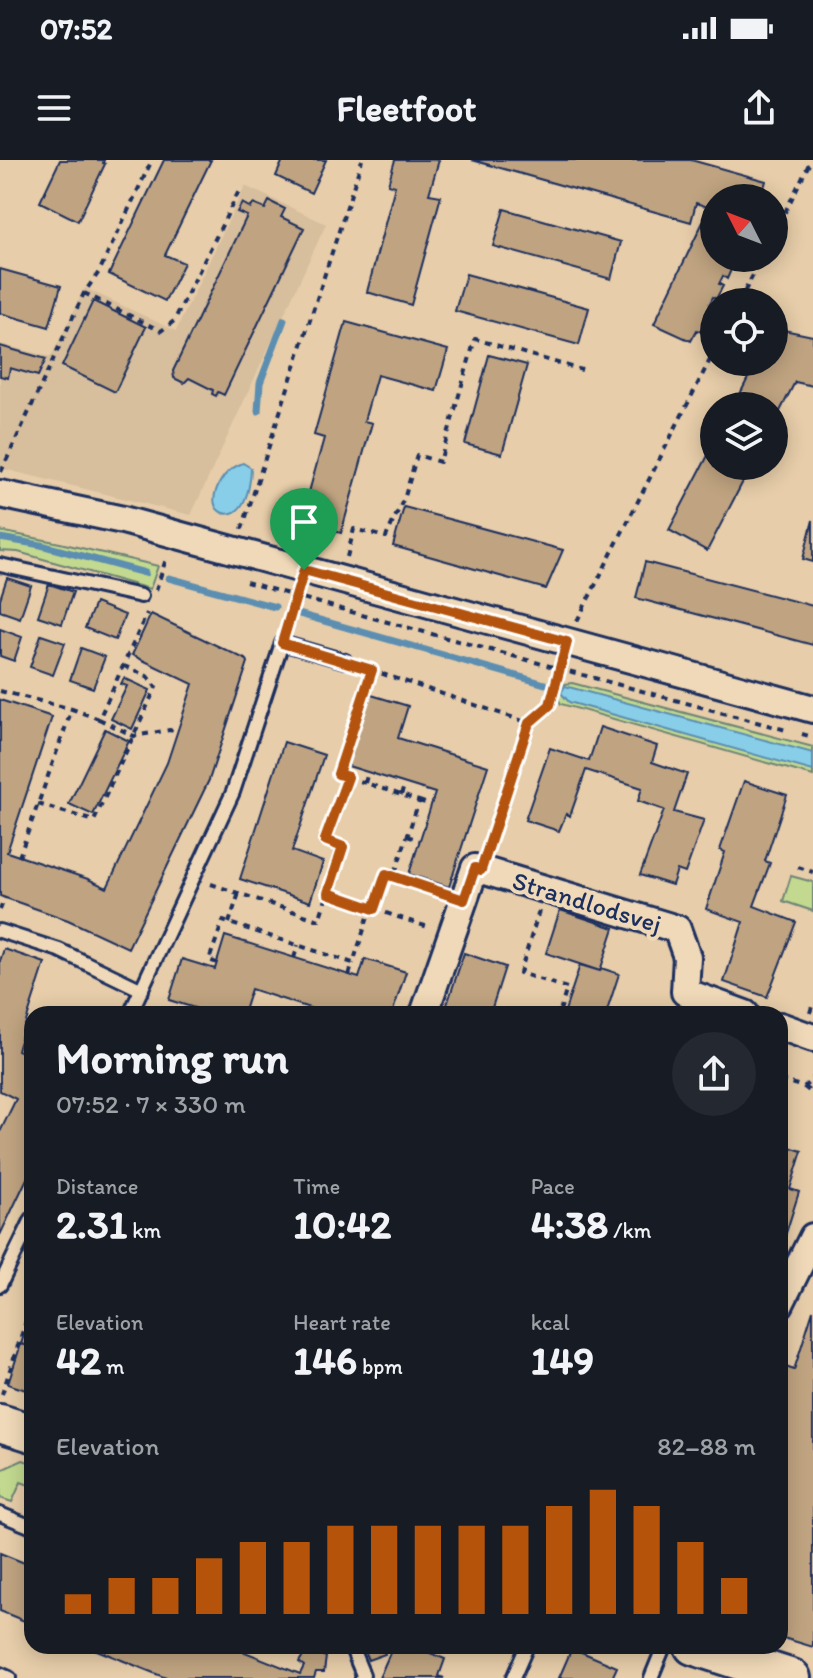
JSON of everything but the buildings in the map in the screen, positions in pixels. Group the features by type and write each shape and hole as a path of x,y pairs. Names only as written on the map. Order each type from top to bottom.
{"street":[{"path":"0,494 123,520 813,709"},
{"name":"Strandlodsvej","path":"427,1006 475,868 677,929 687,957 685,992 723,1006"},
{"path":"788,1029 813,1038"},
{"path":"788,1288 813,1237"},
{"path":"0,1423 24,1430"},
{"path":"710,1654 746,1671 792,1678"}],"lane":[{"path":"0,565 147,597"},
{"path":"134,1006 233,792 282,643 345,661"},
{"path":"0,931 59,950 142,990"},
{"path":"0,1285 24,1236"},
{"path":"0,1514 24,1524"},
{"path":"354,1654 362,1678"},
{"path":"513,1678 524,1654"},
{"path":"651,1678 661,1654"},
{"path":"0,1674 9,1678"}],"path":[{"path":"0,474 84,293 99,272 152,160"},
{"path":"235,550 362,160"},
{"path":"788,206 811,160"},
{"path":"84,293 161,331 174,321 240,189"},
{"path":"354,529 386,537 405,496 417,455 440,462 475,339 582,370"},
{"path":"481,870 529,723 550,705 567,642 702,376"},
{"path":"147,597 166,559 157,556"},
{"path":"282,643 304,570"},
{"path":"236,579 813,737"},
{"path":"99,719 147,612"},
{"path":"345,661 529,723"},
{"path":"38,804 94,821 156,687 147,676 123,665"},
{"path":"372,670 338,774 431,805"},
{"path":"0,691 72,709 134,736 170,730 177,733"},
{"path":"19,857 72,709"},
{"path":"365,783 368,772"},
{"path":"211,884 319,920 343,847 325,840 348,777"},
{"path":"401,795 405,784"},
{"path":"394,876 419,801"},
{"path":"407,836 419,840"},
{"path":"798,867 813,872"},
{"path":"349,975 386,874 464,900"},
{"path":"546,889 520,973 567,988 561,1006"},
{"path":"229,923 239,893"},
{"path":"328,893 452,935"},
{"path":"0,910 5,897"},
{"path":"217,963 209,960 223,921 353,963"},
{"path":"294,958 298,945"},
{"path":"804,1087 813,1078"},
{"path":"788,1082 804,1087 813,1094"},
{"path":"0,1400 24,1327"}],"shaded area":[{"path":"245,186 326,224 191,515 0,468 0,344 51,357 85,288 176,331"}],"green space":[{"path":"0,531 158,566 150,589 18,552 0,551"},
{"path":"572,683 813,747 813,776 561,704 559,691 565,684"},
{"path":"791,876 813,882 813,911 783,901"},
{"path":"24,1460 24,1483 21,1482 12,1502 0,1498 1,1470"}],"water":[{"path":"243,463 251,468 249,487 237,510 226,514 215,504 217,488 227,472"},
{"path":"565,686 813,753 813,771 569,702 561,693"}],"waterway":[{"path":"258,411 260,383 284,320"},
{"path":"0,538 41,545 145,573"},
{"path":"169,578 275,607"},
{"path":"299,614 545,684"}],"route":[{"path":"304,570 567,642 550,705 529,723 481,870 475,868 464,900 386,874 374,909 328,893 343,847 325,840 348,777 338,774 372,670 282,643 304,570"}]}
